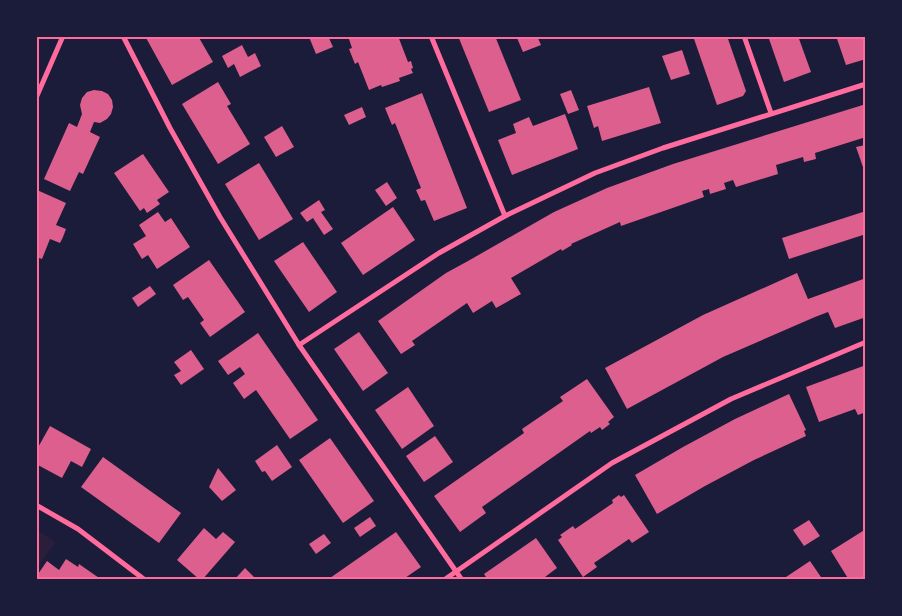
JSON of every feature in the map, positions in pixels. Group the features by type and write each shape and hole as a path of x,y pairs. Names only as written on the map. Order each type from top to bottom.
{"street":[{"path":"36,98 63,36"},
{"path":"123,36 170,128 216,209 299,345 462,580"},
{"path":"431,36 505,216"},
{"path":"744,36 771,113"},
{"path":"299,345 439,253 505,216 595,173 663,148 866,84"},
{"path":"444,580 612,463 731,399 866,342"},
{"path":"36,505 78,529 144,580"}],"shaded area":[{"path":"36,530 56,542 36,569"}],"building":[{"path":"145,36 198,36 213,62 172,85"},
{"path":"328,36 333,47 316,54 309,37"},
{"path":"348,36 398,36 408,62 411,61 413,73 399,78 400,81 369,90 358,62 355,64 349,49 352,48"},
{"path":"458,36 495,36 521,100 489,112"},
{"path":"521,36 537,36 541,45 523,52 517,38"},
{"path":"693,36 727,36 746,91 743,96 717,105"},
{"path":"768,36 798,36 811,72 784,82"},
{"path":"836,36 866,36 866,59 846,65"},
{"path":"242,45 248,57 255,53 261,66 240,77 234,64 228,68 222,56"},
{"path":"682,50 690,74 671,80 662,56"},
{"path":"218,82 231,104 227,106 250,144 218,164 182,104"},
{"path":"649,87 661,123 602,141 598,126 594,128 587,106"},
{"path":"94,90 108,94 112,100 113,107 107,119 100,123 94,122 90,132 100,137 83,174 79,172 70,191 44,179 69,123 77,127 82,114 80,105 82,98 87,92"},
{"path":"571,90 579,110 568,114 560,94"},
{"path":"422,93 467,208 434,221 425,200 421,201 416,190 421,188 395,123 392,125 385,108"},
{"path":"866,104 866,137 815,153 816,159 804,162 803,157 776,165 778,174 736,187 733,180 724,183 726,189 710,194 709,189 702,191 704,197 621,226 620,222 571,244 562,251 561,249 511,278 521,294 496,308 492,301 473,313 467,303 412,341 415,345 401,354 378,321 446,273 554,212 607,188 673,164"},
{"path":"362,107 366,117 349,125 344,115"},
{"path":"565,114 578,149 512,175 498,140 516,133 513,124 529,117 533,126"},
{"path":"282,126 294,147 276,157 264,137"},
{"path":"865,145 866,169 864,170 856,147"},
{"path":"143,154 169,192 157,200 160,204 147,213 144,208 140,211 114,173"},
{"path":"259,163 293,219 259,240 225,184"},
{"path":"387,182 397,198 386,206 375,190"},
{"path":"37,190 66,203 56,225 66,229 63,237 60,243 50,239 42,259 36,257"},
{"path":"319,200 325,210 321,212 333,229 324,235 313,218 307,222 300,213"},
{"path":"393,207 415,240 363,275 341,243"},
{"path":"866,211 866,234 789,259 782,238"},
{"path":"158,212 165,222 171,218 190,247 157,269 148,255 142,259 133,244 146,236 139,225"},
{"path":"303,242 337,292 309,312 274,261"},
{"path":"209,260 245,312 210,337 200,323 204,320 188,297 183,300 173,285"},
{"path":"797,273 808,299 866,278 866,317 835,328 828,312 815,317 723,357 627,409 605,368 703,315"},
{"path":"150,286 156,294 138,307 132,298"},
{"path":"359,332 388,373 363,391 334,349"},
{"path":"258,333 318,420 290,439 256,390 244,399 233,383 245,374 240,367 228,375 218,361"},
{"path":"191,350 204,369 181,385 174,375 181,371 174,362"},
{"path":"866,365 866,412 858,415 855,409 819,422 806,387"},
{"path":"587,379 614,417 608,422 610,424 602,430 600,427 591,433 590,431 482,507 486,513 460,532 434,496 524,433 522,429 563,401 560,397"},
{"path":"408,387 434,426 402,449 375,410"},
{"path":"789,394 806,430 804,431 806,436 754,460 657,514 635,475 735,419"},
{"path":"50,426 91,449 82,467 71,461 62,478 36,464 36,451"},
{"path":"435,436 453,462 424,482 406,456"},
{"path":"330,438 374,501 343,523 299,460"},
{"path":"277,445 292,467 272,481 265,471 262,472 255,461"},
{"path":"103,457 181,513 159,543 81,487"},
{"path":"218,468 236,490 222,501 209,487"},
{"path":"619,495 621,497 624,495 649,532 632,543 629,539 594,563 597,567 583,577 558,540 562,537 560,535 573,526 575,529 613,503 612,500"},
{"path":"370,517 376,526 360,537 354,528"},
{"path":"809,520 820,536 804,546 793,530"},
{"path":"204,528 216,539 223,532 235,542 200,580 177,560"},
{"path":"866,529 865,579 849,580 831,551"},
{"path":"396,532 421,567 402,580 331,580 330,578"},
{"path":"324,534 331,543 316,554 309,544"},
{"path":"536,538 557,568 541,580 488,580 484,574"},
{"path":"66,559 78,567 79,564 102,580 40,580 36,577 47,561 59,570"},
{"path":"810,561 823,580 782,580 786,577"},
{"path":"245,568 257,580 234,580"}]}
